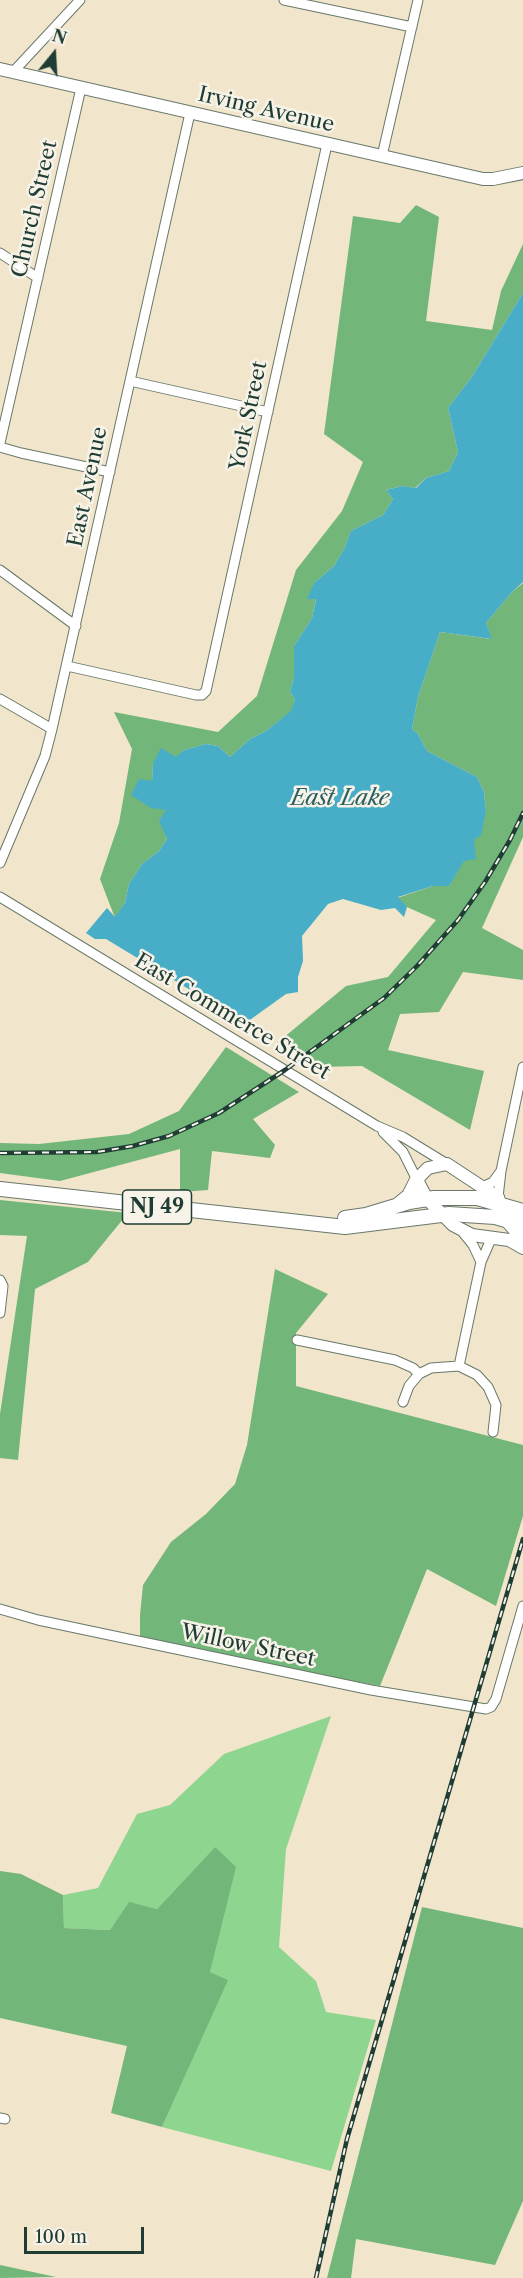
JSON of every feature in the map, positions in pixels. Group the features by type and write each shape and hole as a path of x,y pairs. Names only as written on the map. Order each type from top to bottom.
{"highway":[{"path":"391,1212 409,1196 417,1180"},
{"name":"NJ 49","path":"0,1189 345,1227 427,1199 499,1200 523,1211"},
{"name":"NJ 49","path":"391,1212 460,1214 505,1219 523,1225"}],"main road":[{"name":"Irving Avenue","path":"0,69 483,179 523,173"},
{"path":"523,1240 505,1219 499,1200 447,1164 428,1168 417,1180 427,1199 453,1225 472,1234 509,1240 523,1248"},
{"path":"492,1237 505,1219"}],"street":[{"path":"13,72 80,0"},
{"path":"284,0 412,27"},
{"path":"382,156 418,0"},
{"name":"Church Street","path":"0,445 81,88"},
{"name":"East Avenue","path":"0,863 45,756 52,729 190,112"},
{"name":"York Street","path":"67,666 202,695 206,692 327,144"},
{"path":"0,253 38,278"},
{"path":"130,381 268,412"},
{"path":"0,445 21,453 110,472"},
{"path":"0,570 76,626"},
{"path":"0,699 52,729"},
{"name":"East Commerce Street","path":"0,897 377,1126 403,1137 447,1164"},
{"path":"499,1200 501,1171 523,1067"},
{"path":"377,1126 403,1152 417,1180"},
{"path":"482,1187 493,1182 501,1171"},
{"path":"453,1225 471,1240 481,1262"},
{"path":"459,1366 481,1262 492,1237"},
{"path":"0,1313 3,1286 1,1281"},
{"path":"297,1340 395,1360 413,1368 418,1374"},
{"path":"404,1402 409,1386 418,1374 431,1368 459,1366 477,1375 488,1387 496,1405 493,1432"},
{"name":"Willow Street","path":"0,1609 49,1622 371,1690 486,1710 496,1699 523,1606"}],"green space":[{"path":"416,205 439,217 426,321 492,330 501,291 523,244 523,293 473,375 448,408 458,452 449,471 426,478 415,488 402,486 386,490 393,499 383,515 351,531 334,566 314,583 308,599 316,598 312,618 294,646 294,678 290,691 295,700 292,711 266,731 250,739 230,757 218,746 206,744 184,750 177,757 153,763 152,782 167,810 160,821 167,839 159,851 142,864 129,884 125,903 115,918 100,879 119,823 132,749 114,712 218,732 257,696 296,570 342,511 363,462 324,434 353,216 400,223"},
{"path":"523,583 523,837 482,928 523,950 523,980 463,972 439,1012 400,1014 388,1050 484,1071 470,1130 362,1066 317,1067 277,1043 346,986 388,977 436,920 407,907 397,898 433,886 449,886 474,840 486,811 484,792 477,777 427,751 418,734 412,729 418,697 440,632 491,639 486,623 512,592"},
{"path":"226,1047 299,1092 253,1119 275,1145 270,1158 212,1151 208,1190 180,1192 180,1149 60,1181 0,1173 0,1143 39,1144 129,1134 179,1111"},
{"path":"0,1200 128,1213 88,1262 35,1289 18,1460 0,1458 0,1414 27,1236 0,1235"},
{"path":"275,1269 328,1294 296,1333 296,1386 523,1445 523,1516 496,1606 427,1569 380,1686 140,1642 143,1585 171,1542 206,1514 235,1484 247,1445"},
{"path":"331,1716 286,1849 279,1947 316,1981 326,2012 376,2020 331,2171 162,2127 227,1980 210,1972 219,1928 215,1847 157,1909 129,1903 110,1930 64,1928 63,1895 98,1888 137,1814 170,1805 224,1754"},
{"path":"215,1847 236,1867 210,1972 228,1980 162,2127 111,2113 127,2046 0,2018 0,1871 21,1874 63,1895 64,1928 110,1930 129,1902 157,1909"},
{"path":"422,1907 523,1928 523,2201 495,2265 356,2239 351,2278 327,2278"},
{"path":"0,2265 56,2277 0,2278"}],"water":[{"name":"East Lake","path":"523,293 523,582 486,623 492,639 440,632 418,697 412,729 418,734 427,751 477,777 484,792 486,811 481,835 474,840 476,859 464,861 449,886 433,886 398,897 407,907 404,917 395,908 381,910 343,899 328,904 302,936 303,961 298,977 298,992 286,994 240,1027 236,1026 230,1014 106,939 95,939 86,933 107,908 115,917 125,903 129,884 142,864 159,851 167,839 159,821 166,810 151,808 131,795 139,779 152,781 153,763 161,748 176,757 184,750 206,744 218,746 230,757 250,739 266,731 291,711 295,700 290,691 294,678 294,646 312,618 316,599 307,599 314,583 334,566 351,531 383,515 393,499 386,490 402,486 416,488 426,478 449,471 458,452 448,408 473,375"}],"railway":[{"path":"0,1153 97,1152 133,1146 169,1136 219,1113 285,1070 384,998 417,966 458,920 485,882 523,813"},
{"path":"316,2278 347,2139 523,1539"}]}
